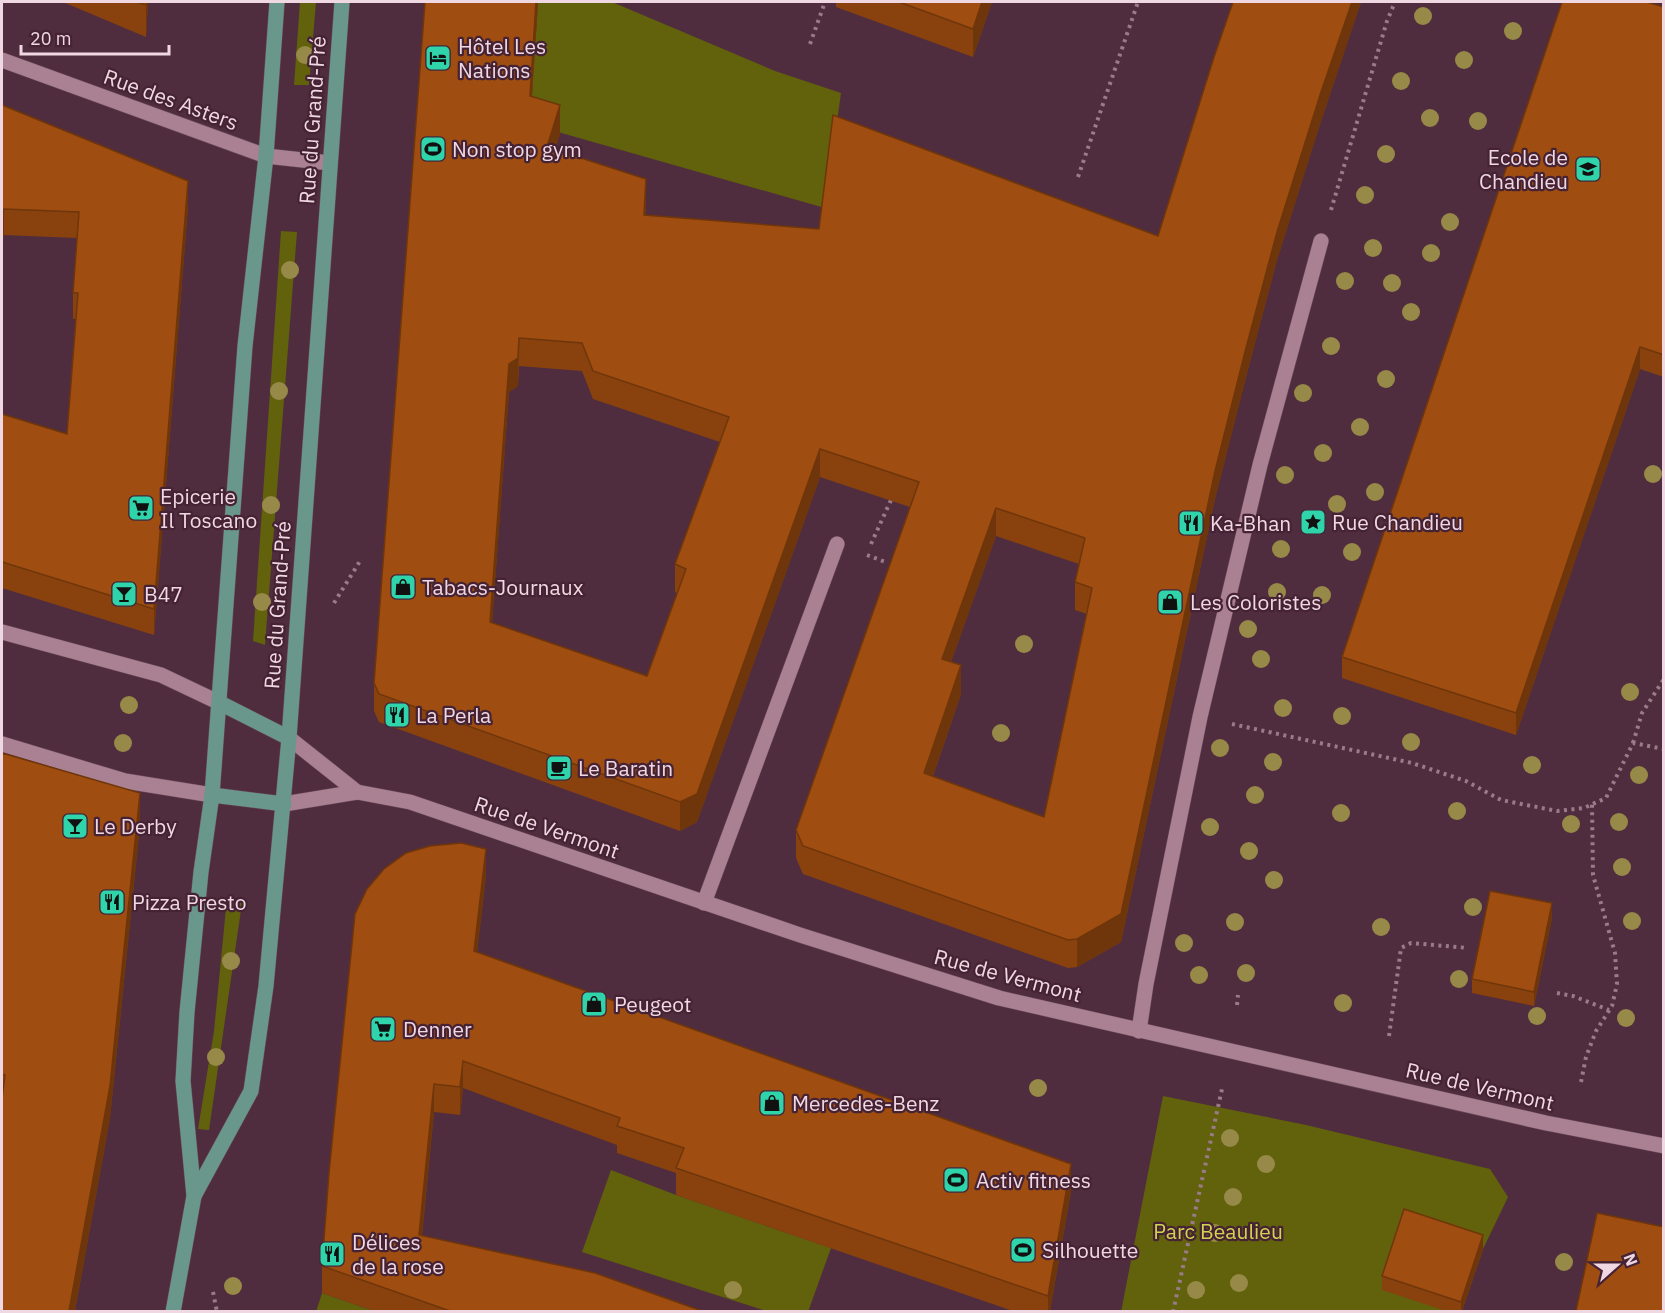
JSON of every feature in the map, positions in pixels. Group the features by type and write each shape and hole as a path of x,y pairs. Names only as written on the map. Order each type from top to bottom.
{"main road":[{"name":"Rue du Grand-Pré","path":"173,1311 194,1196 183,1081 187,1012 201,872 212,795 245,346 267,156 277,2"},
{"name":"Rue du Grand-Pré","path":"194,1196 251,1091 266,986 284,804 342,2"},
{"path":"220,703 289,738"},
{"path":"212,795 284,804"}],"street":[{"name":"Rue des Asters","path":"2,60 267,156 330,163"},
{"path":"1139,1031 1146,984 1200,717 1260,465 1321,241"},
{"path":"704,903 837,544"},
{"path":"2,632 161,675 220,703"},
{"name":"Rue de Vermont","path":"289,738 357,792"},
{"path":"2,744 125,781 212,795"},
{"name":"Rue de Vermont","path":"284,804 357,792 410,802 704,903 999,998 1546,1123 1664,1146"}],"path":[{"path":"810,44 825,2"},
{"path":"1077,177 1138,2"},
{"path":"1321,241 1387,21 1395,2"},
{"path":"888,563 866,555 891,500"},
{"path":"1200,717 1412,763 1466,781 1501,800 1557,811 1584,808 1606,798 1633,743 1642,713 1664,679"},
{"path":"1633,743 1664,749"},
{"path":"1581,1082 1586,1057 1609,1010 1617,984 1615,952 1593,875 1592,804"},
{"path":"1389,1036 1401,948 1411,943 1468,948"},
{"path":"1557,993 1573,996 1609,1010"},
{"path":"1237,1005 1238,996"},
{"path":"1173,1311 1222,1089"}],"green space":[{"path":"300,2 316,2 309,85 294,85"},
{"path":"538,2 612,2 775,71 841,93 825,208 530,124"},
{"path":"281,231 297,232 265,645 253,641"},
{"path":"227,898 242,903 209,1130 198,1129 214,1031"},
{"name":"Parc Beaulieu","path":"1163,1096 1306,1125 1490,1169 1508,1197 1483,1249 1462,1311 1121,1312"},
{"path":"611,1170 676,1195 831,1248 808,1312 766,1311 582,1252"},
{"path":"322,1293 374,1311 316,1312"}],"building":[{"path":"425,2 536,2 530,96 560,105 547,147 646,179 644,215 819,229 833,115 1158,236 1233,2 1352,2 1277,232 1246,348 1215,471 1121,914 1077,939 1068,940 803,846 796,830 919,482 820,449 697,794 680,802 379,694 374,683","holes":["519,338 582,343 593,371 729,417 675,564 686,569 647,676 490,622 509,364 518,358","996,508 1085,538 1075,582 1092,588 1044,817 924,773 961,665 942,659"]},
{"path":"899,2 982,2 973,29"},
{"path":"1562,2 1647,2 1664,7 1664,355 1640,347 1516,713 1342,657"},
{"path":"2,105 188,181 154,609 2,562 2,414 67,434 78,293 73,293 79,212 4,209 2,214"},
{"path":"2,753 140,793 110,1086 69,1311 2,1311 2,1099 5,1075 2,1074"},
{"path":"461,843 486,849 474,951 1071,1164 1048,1296 676,1168 684,1148 617,1126 620,1118 463,1061 460,1087 434,1084 419,1235 595,1273 702,1311 450,1311 322,1266 355,914 367,889 384,869 406,853 430,846"},
{"path":"1490,891 1552,903 1534,992 1472,979"},
{"path":"1404,1209 1483,1235 1461,1302 1382,1276"},
{"path":"1597,1213 1664,1227 1664,1311 1576,1311"}],"place":[{"name":"Hôtel Les Nations","path":"438,58"},
{"name":"Non stop gym","path":"433,149"},
{"name":"Ecole de Chandieu","path":"1588,169"},
{"name":"Epicerie Il Toscano","path":"141,508"},
{"name":"Rue Chandieu","path":"1313,522"},
{"name":"Ka-Bhan","path":"1191,523"},
{"name":"Tabacs-Journaux","path":"403,587"},
{"name":"B47","path":"124,594"},
{"name":"Les Coloristes","path":"1170,602"},
{"name":"La Perla","path":"397,715"},
{"name":"Le Baratin","path":"559,768"},
{"name":"Le Derby","path":"75,826"},
{"name":"Pizza Presto","path":"112,902"},
{"name":"Peugeot","path":"594,1004"},
{"name":"Denner","path":"383,1029"},
{"name":"Mercedes-Benz","path":"772,1103"},
{"name":"Activ fitness","path":"956,1180"},
{"name":"Silhouette","path":"1023,1250"},
{"name":"Délices de la rose","path":"332,1254"}]}
